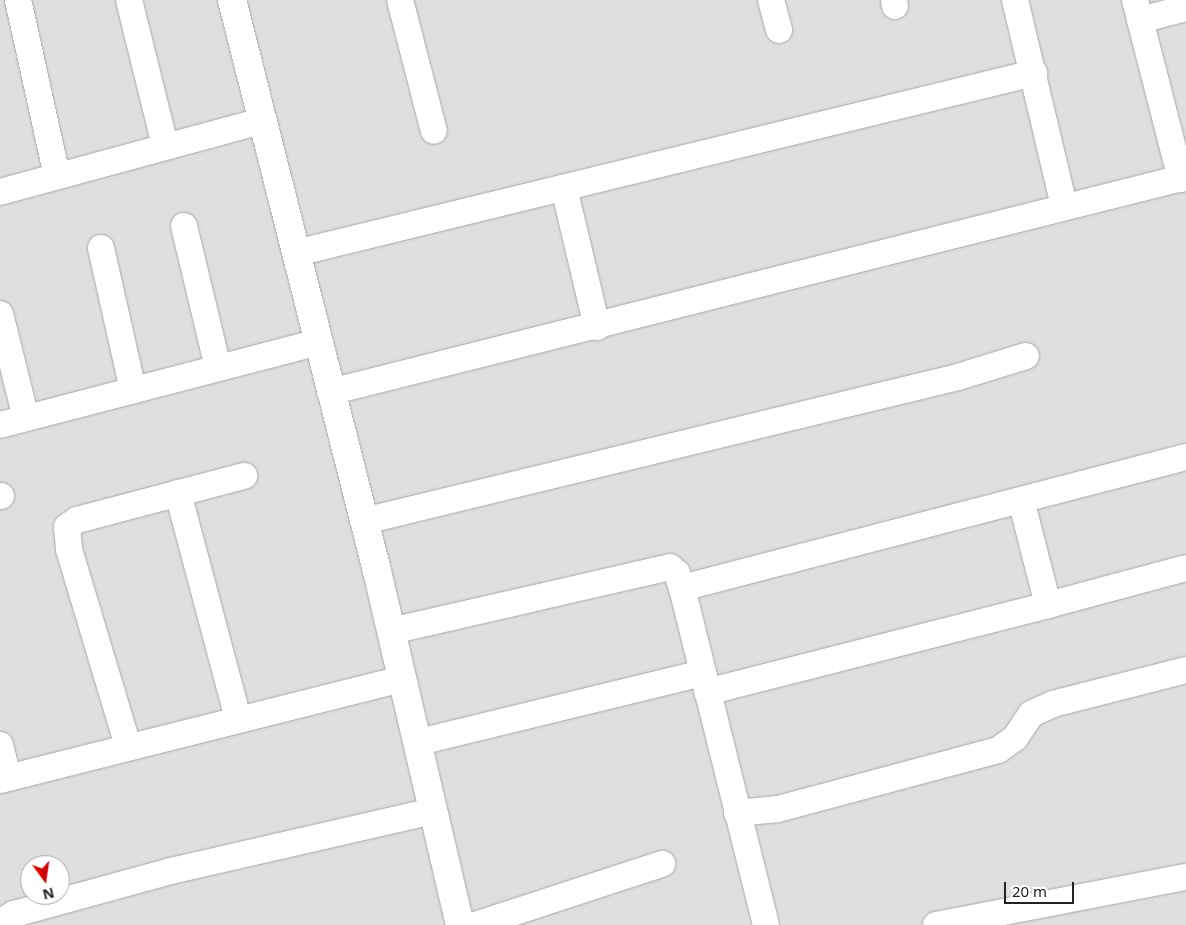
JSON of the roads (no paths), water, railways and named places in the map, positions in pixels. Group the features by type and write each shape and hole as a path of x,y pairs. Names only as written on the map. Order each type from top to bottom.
{"street":[{"path":"18,0 57,176"},
{"path":"129,0 165,146"},
{"path":"232,0 419,742 460,925"},
{"path":"400,0 434,131"},
{"path":"771,0 778,30"},
{"path":"1016,0 1064,206"},
{"path":"330,392 597,327 1064,206 1184,178 1138,10 1186,8"},
{"path":"296,253 1034,73"},
{"path":"0,192 262,121"},
{"path":"564,188 597,327"},
{"path":"184,226 218,368"},
{"path":"101,248 133,390"},
{"path":"0,314 26,418"},
{"path":"0,424 318,342"},
{"path":"364,521 949,379 1026,356"},
{"path":"682,588 1186,457"},
{"path":"128,746 69,549 67,527 76,520 244,476"},
{"path":"178,493 238,719"},
{"path":"1021,500 1048,605"},
{"path":"391,631 662,567 670,567 677,573 682,588 766,925"},
{"path":"419,742 705,682 1048,605 1186,568"},
{"path":"737,813 778,809 998,750 1015,738 1031,714 1053,704 1186,670"},
{"path":"0,745 4,778 402,679"},
{"path":"0,923 14,914 171,871 434,811"},
{"path":"475,925 662,864"},
{"path":"936,925 1186,877"}]}
